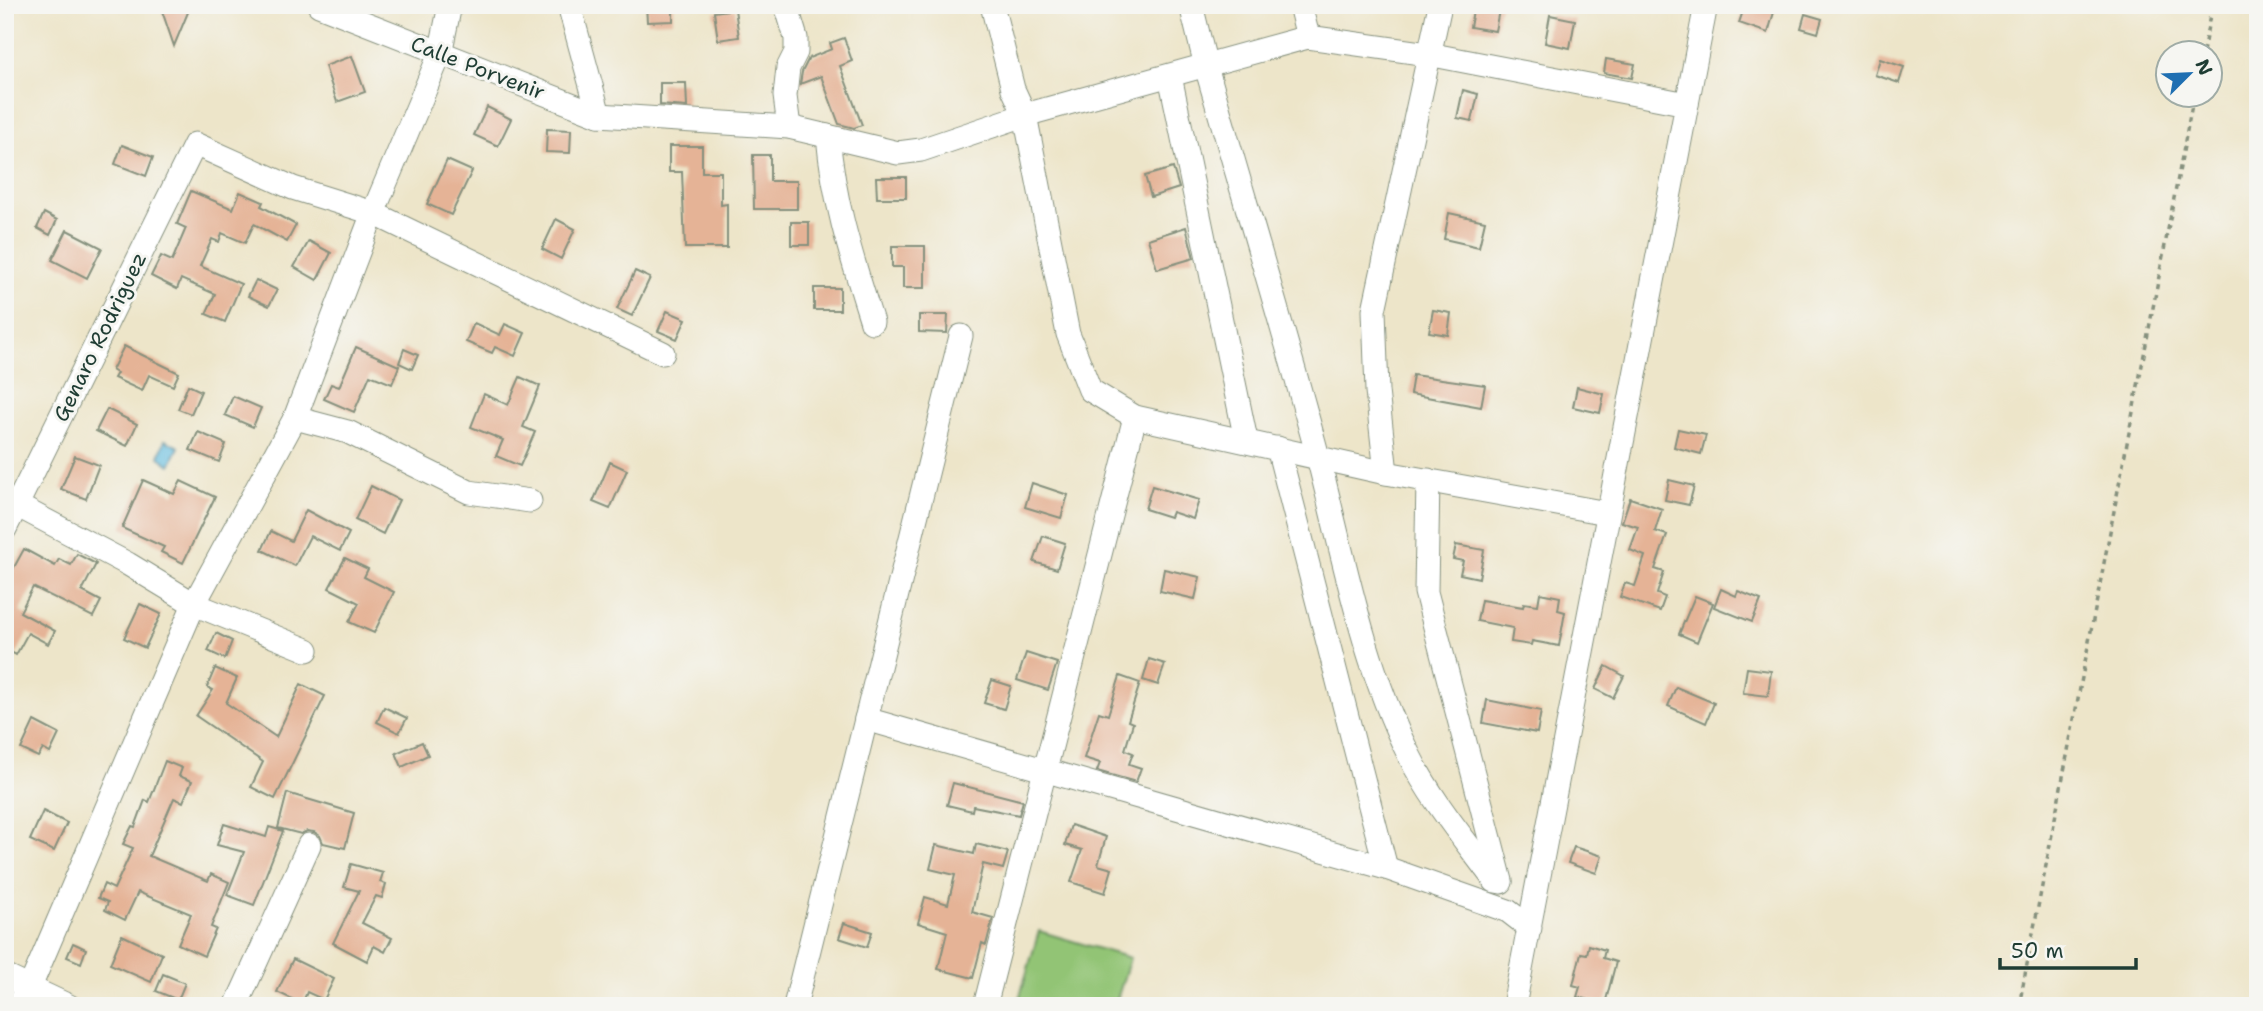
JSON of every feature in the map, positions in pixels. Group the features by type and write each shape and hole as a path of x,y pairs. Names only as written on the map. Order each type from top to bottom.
{"street":[{"name":"Calle Porvenir","path":"319,5 599,115 789,127 898,153 921,150 1025,115 1308,37"},
{"path":"23,996 194,604 296,418 373,213 440,54 450,5"},
{"path":"569,5 599,115"},
{"path":"786,5 796,38 796,52 788,68 785,96 789,127"},
{"path":"992,5 1013,89 1025,115 1068,334 1090,390 1135,417 1386,473 1607,513"},
{"path":"1191,5 1318,457 1354,604 1380,687 1409,755 1429,790 1495,881 1501,882"},
{"path":"1300,5 1308,37 1428,54 1687,104"},
{"path":"1386,473 1377,391 1374,310 1440,5"},
{"path":"1514,1006 1706,5"},
{"path":"1170,76 1246,440"},
{"path":"828,136 831,173 842,226 872,322"},
{"name":"Genaro Rodriguez","path":"5,529 11,502 195,144 293,188 373,213"},
{"path":"373,213 663,353"},
{"path":"794,1006 961,336"},
{"path":"985,1006 1135,417"},
{"path":"296,418 348,432 469,492 530,501"},
{"path":"1278,448 1386,868"},
{"path":"1428,480 1426,592 1508,911"},
{"path":"11,502 128,564 194,604 307,650"},
{"path":"866,719 1386,868 1508,911 1530,928"},
{"path":"236,1006 309,845"},
{"path":"5,976 23,996 69,1006"}],"path":[{"path":"2206,38 2212,5"},
{"path":"2020,1006 2191,108"}],"green space":[{"path":"1039,931 1130,958 1115,1006 1017,1006"}],"water":[{"path":"165,440 179,447 170,465 159,457"}],"building":[{"path":"160,5 191,5 174,46"},
{"path":"646,5 673,6 673,21 647,22"},
{"path":"1474,5 1500,5 1495,31 1470,27"},
{"path":"1745,5 1776,5 1768,33 1739,23"},
{"path":"735,9 739,37 718,40 714,12"},
{"path":"1805,14 1822,19 1818,33 1801,28"},
{"path":"1550,15 1575,20 1570,48 1545,43"},
{"path":"844,38 852,61 840,66 862,125 854,128 839,124 821,76 800,84 809,58 832,49 830,43"},
{"path":"352,56 365,92 337,102 325,66"},
{"path":"1606,59 1635,64 1632,78 1604,73"},
{"path":"1880,59 1904,67 1899,83 1875,75"},
{"path":"660,83 686,83 687,107 660,105"},
{"path":"1463,90 1478,94 1472,121 1457,118"},
{"path":"487,107 511,119 498,146 474,135"},
{"path":"547,129 571,130 570,153 546,152"},
{"path":"122,145 153,157 146,176 115,164"},
{"path":"669,146 702,146 702,172 721,172 721,205 727,204 727,248 685,248 682,172 669,172"},
{"path":"753,155 770,155 770,181 797,181 797,209 754,209"},
{"path":"447,160 472,171 451,215 427,204"},
{"path":"1173,168 1179,188 1151,197 1145,176"},
{"path":"876,177 906,177 906,198 877,198"},
{"path":"191,191 233,209 240,192 263,202 261,206 296,225 287,242 254,224 245,243 222,233 219,242 212,239 200,266 241,284 225,322 206,314 215,294 181,279 177,289 151,276 161,256 172,261 186,228 177,224"},
{"path":"44,213 57,220 50,235 37,228"},
{"path":"1449,213 1485,221 1479,247 1444,239"},
{"path":"556,219 575,229 561,259 542,249"},
{"path":"791,222 809,222 809,245 791,245"},
{"path":"1186,227 1194,258 1157,269 1148,239"},
{"path":"67,230 102,248 87,278 52,260"},
{"path":"309,241 331,253 317,280 294,267"},
{"path":"892,246 925,246 925,288 903,288 903,267 892,267"},
{"path":"635,271 650,278 632,316 617,309"},
{"path":"256,280 277,290 269,306 248,296"},
{"path":"814,288 840,288 840,310 814,310"},
{"path":"1433,310 1451,313 1448,335 1429,332"},
{"path":"667,311 686,319 677,339 658,331"},
{"path":"919,315 948,315 947,333 919,332"},
{"path":"474,323 500,335 505,324 525,333 515,356 495,347 492,353 466,342"},
{"path":"124,346 179,373 173,386 149,375 142,391 114,378 117,373 112,370"},
{"path":"356,347 399,366 392,384 370,375 354,412 324,399 331,384 339,387"},
{"path":"404,349 418,355 412,369 399,363"},
{"path":"1413,375 1485,385 1481,407 1410,394"},
{"path":"520,377 540,386 523,427 535,432 520,466 496,456 503,440 471,427 484,394 508,405"},
{"path":"188,385 201,391 191,414 178,409"},
{"path":"1577,387 1604,394 1600,413 1573,407"},
{"path":"233,396 261,408 253,427 225,415"},
{"path":"107,409 137,424 127,446 96,431"},
{"path":"1678,429 1706,435 1701,454 1674,447"},
{"path":"198,432 226,444 219,462 190,450"},
{"path":"75,456 99,465 86,499 61,489"},
{"path":"610,462 627,470 610,509 593,502"},
{"path":"143,480 174,494 181,481 215,497 183,563 161,552 164,547 122,528"},
{"path":"1669,480 1694,486 1689,505 1665,500"},
{"path":"1032,483 1068,495 1061,518 1025,507"},
{"path":"371,486 399,500 383,534 355,520"},
{"path":"1152,486 1199,500 1193,519 1172,512 1170,517 1145,509"},
{"path":"1630,498 1662,509 1655,531 1667,535 1655,569 1664,572 1657,594 1665,597 1660,611 1620,597 1625,583 1635,586 1645,556 1630,550 1638,527 1622,522"},
{"path":"306,510 349,533 340,551 310,536 295,566 262,550 271,531 291,541"},
{"path":"1043,536 1065,543 1057,569 1034,562"},
{"path":"1456,545 1484,550 1479,578 1460,574 1463,561 1453,559"},
{"path":"24,549 55,566 59,559 71,565 77,554 96,564 82,591 101,601 93,617 33,587 20,612 55,631 48,644 28,633 16,655 5,649 5,596 11,585 6,582"},
{"path":"345,558 368,569 364,577 394,592 374,633 349,622 359,603 329,588"},
{"path":"1164,569 1200,577 1195,599 1160,591"},
{"path":"1721,589 1736,596 1738,591 1761,600 1752,622 1714,607"},
{"path":"1540,593 1560,597 1558,610 1565,612 1559,646 1532,641 1531,645 1511,642 1513,628 1477,621 1481,600 1523,607 1524,603 1538,605"},
{"path":"1695,596 1713,603 1697,642 1679,634"},
{"path":"140,604 161,614 145,648 124,638"},
{"path":"216,633 232,641 225,659 208,651"},
{"path":"1026,653 1057,663 1048,690 1017,680"},
{"path":"1149,659 1165,664 1158,685 1143,680"},
{"path":"1606,666 1624,676 1613,698 1595,689"},
{"path":"215,668 237,678 226,703 276,737 301,684 325,696 275,799 251,787 263,762 196,716 213,690 207,687"},
{"path":"1747,668 1771,671 1768,696 1743,693"},
{"path":"1120,676 1140,683 1128,721 1133,723 1125,750 1133,753 1129,764 1141,768 1136,782 1097,771 1100,763 1084,758 1099,712 1108,715"},
{"path":"992,680 1011,686 1004,709 984,703"},
{"path":"1676,687 1714,703 1706,723 1668,706"},
{"path":"1487,700 1541,711 1537,733 1483,723"},
{"path":"384,707 407,718 399,733 377,722"},
{"path":"34,721 59,734 50,753 43,749 38,757 21,749"},
{"path":"422,742 428,755 402,767 396,753"},
{"path":"165,761 182,768 179,776 192,781 183,802 174,798 149,856 208,881 211,874 229,882 211,927 216,929 204,956 178,944 191,914 138,892 125,920 105,910 108,902 98,898 104,884 114,889 133,848 123,844 132,826 135,827 145,800 149,802"},
{"path":"953,783 1023,801 1019,815 973,806 972,811 947,805"},
{"path":"287,793 354,813 345,848 323,843 320,836 314,832 301,834 278,828"},
{"path":"43,811 67,823 54,851 30,840"},
{"path":"224,824 266,837 269,827 283,831 254,905 227,895 244,852 217,845"},
{"path":"1071,825 1106,837 1098,865 1112,869 1105,893 1071,882 1082,850 1065,845"},
{"path":"976,844 1008,852 1003,869 983,864 972,912 993,918 986,945 982,943 973,978 938,969 947,932 918,923 925,897 948,904 955,875 930,869 936,845 974,854"},
{"path":"1574,847 1602,856 1596,873 1568,863"},
{"path":"351,864 383,873 380,882 386,884 382,898 376,896 362,923 392,938 385,952 374,946 367,961 333,943 359,891 344,887"},
{"path":"844,923 872,932 867,947 839,938"},
{"path":"122,935 162,954 151,982 110,964"},
{"path":"73,943 86,949 81,963 67,957"},
{"path":"1589,945 1605,950 1603,958 1616,962 1605,1004 1577,997 1580,987 1573,985 1581,953 1587,954"},
{"path":"293,959 334,979 324,1000 307,992 302,1004 277,992"},
{"path":"163,974 185,983 178,1000 156,991"}]}
